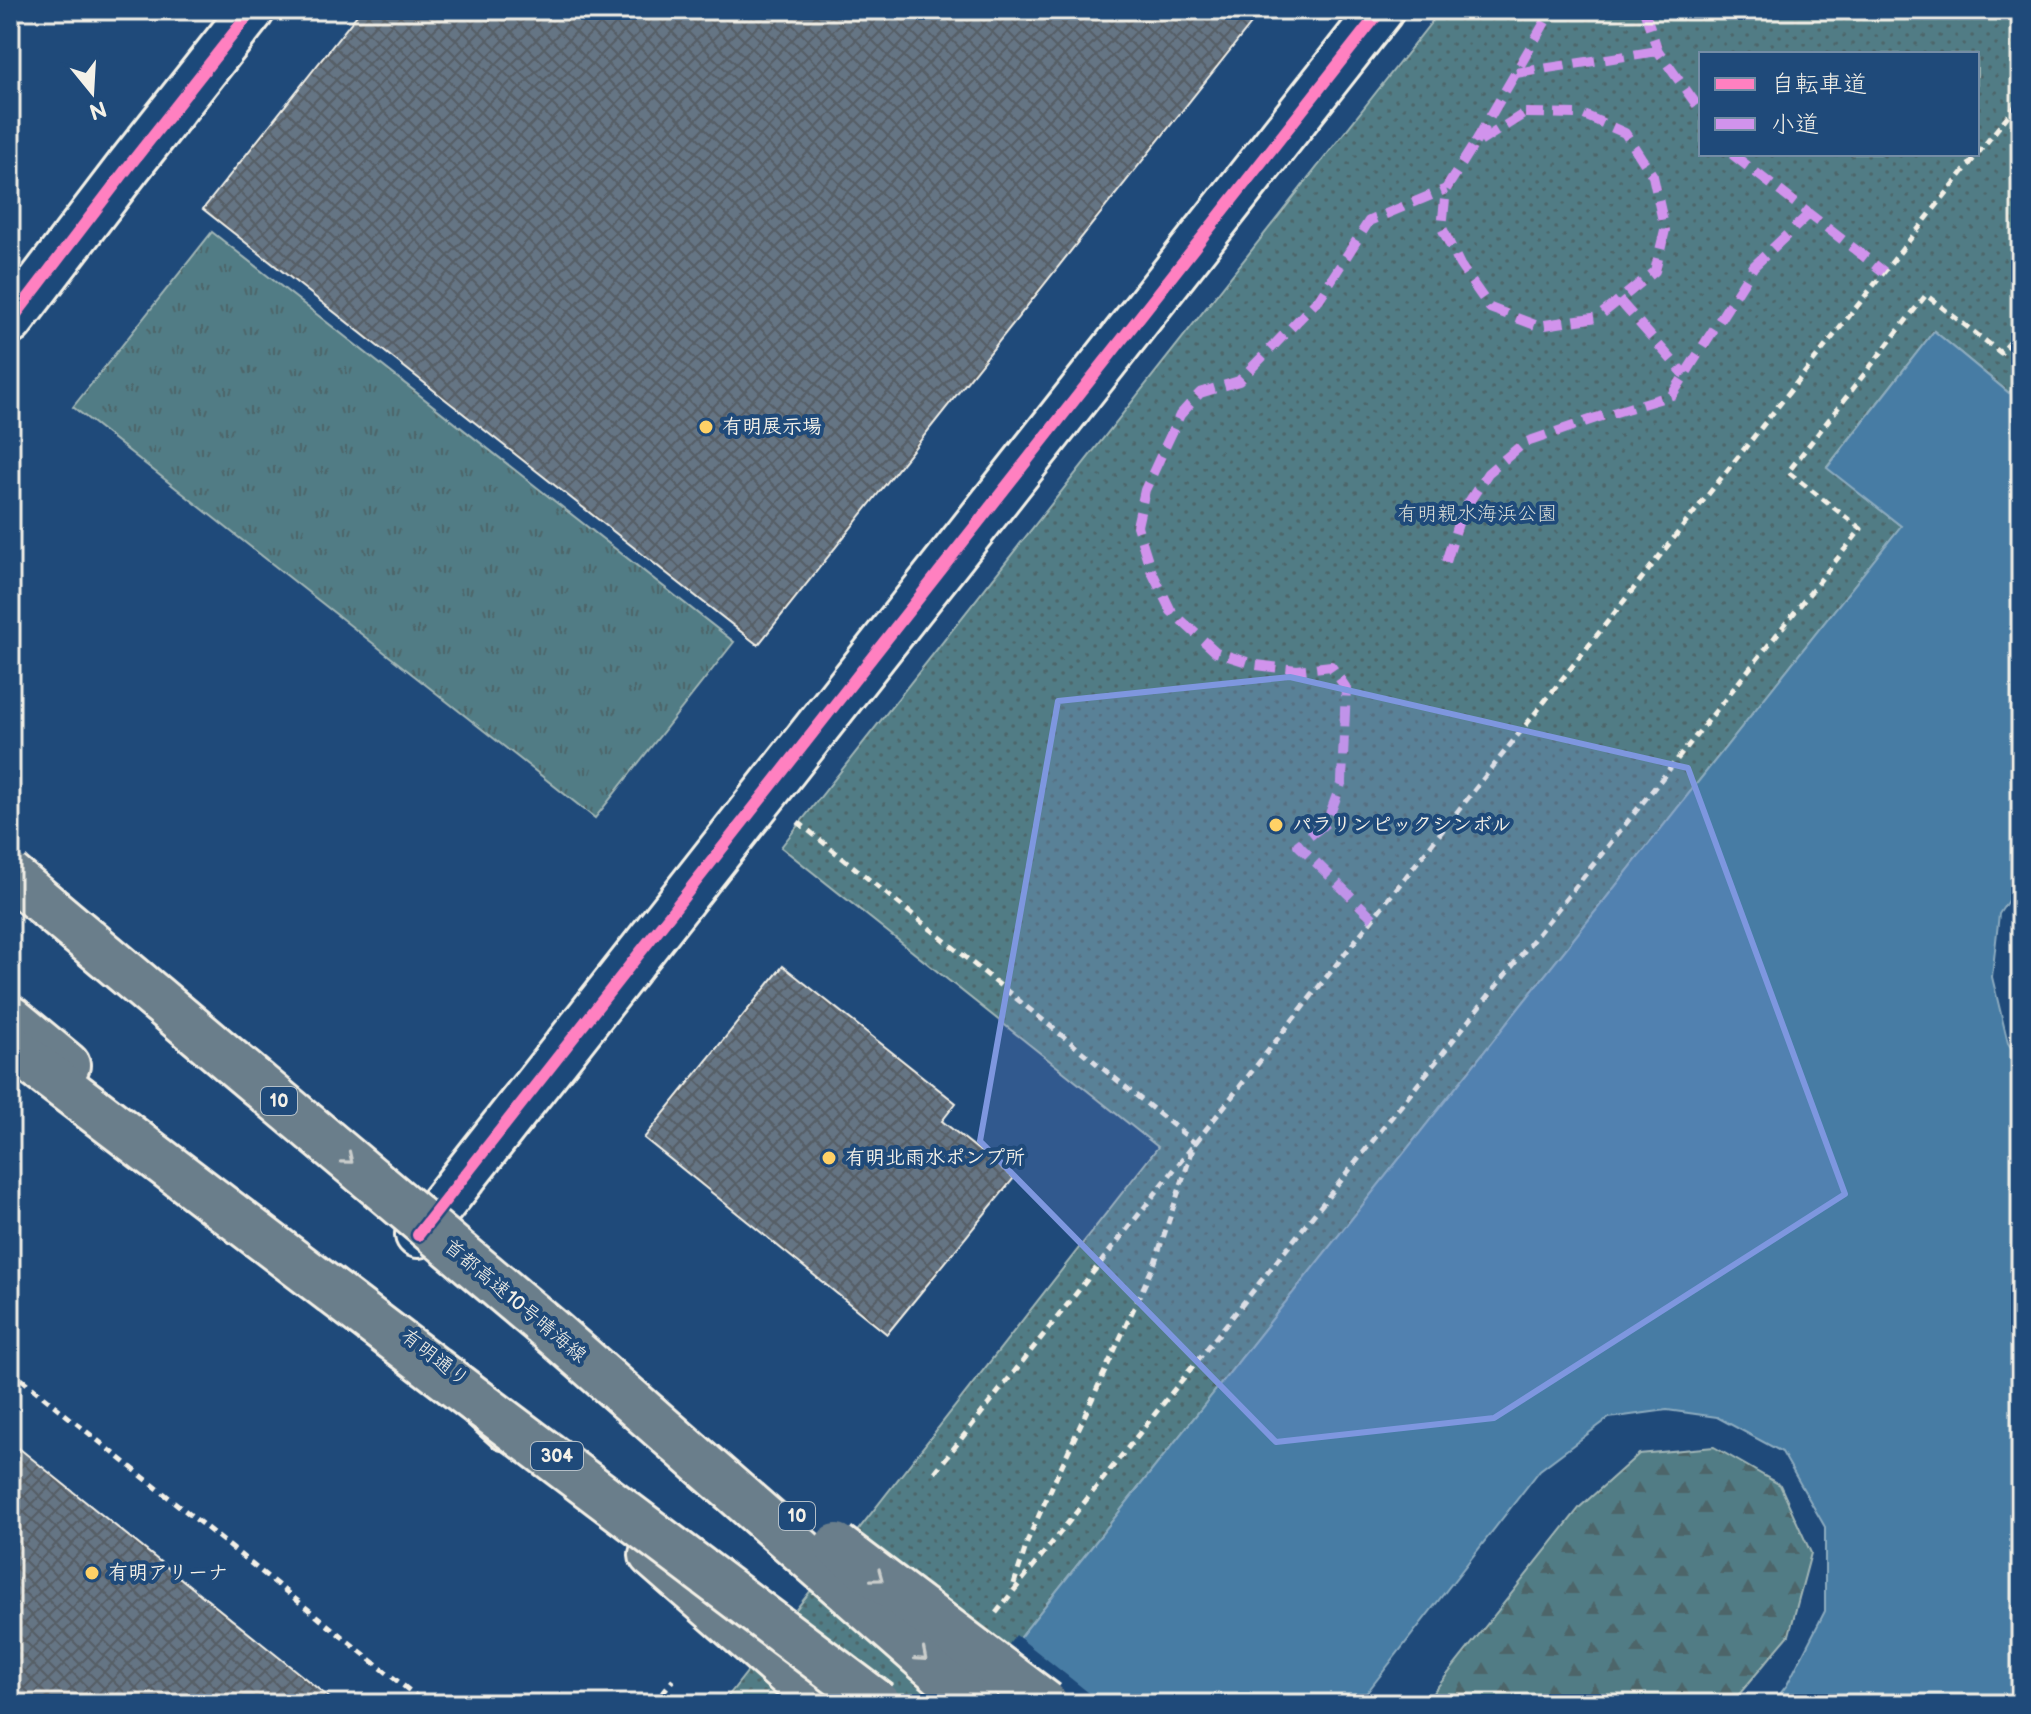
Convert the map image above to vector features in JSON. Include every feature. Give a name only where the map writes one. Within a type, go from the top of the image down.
[{"type":"main road","name":"首都高速10号晴海線","points":[[10,875],[548,1328],[976,1704]]},
{"type":"main road","points":[[10,902],[303,1147]]},
{"type":"main road","name":"有明通り","points":[[10,1018],[252,1217],[485,1396],[855,1704]]},
{"type":"main road","points":[[10,1046],[879,1704]]},
{"type":"main road","name":"10","points":[[548,1328],[1046,1704]]},
{"type":"main road","points":[[479,1403],[822,1704]]},
{"type":"street","points":[[10,322],[252,10]]},
{"type":"street","points":[[418,1235],[1381,10]]},
{"type":"path","points":[[1979,152],[2021,99]]},
{"type":"path","points":[[935,1472],[1976,156]]},
{"type":"path","points":[[991,1619],[1861,529],[1788,472],[1926,295],[2001,353],[2021,329]]},
{"type":"path","points":[[790,815],[1195,1143]]},
{"type":"path","points":[[1011,1595],[1029,1537],[1155,1262],[1195,1143]]},
{"type":"path","points":[[10,1370],[426,1704]]},
{"type":"path","points":[[653,1704],[673,1680]]},
{"type":"path","points":[[691,1704],[696,1698]]},
{"type":"highlighted area","points":[[1290,677],[1688,768],[1845,1194],[1494,1418],[1276,1442],[980,1141],[1058,701]]},
{"type":"green space","name":"有明親水海浜公園","points":[[1441,10],[2021,10],[2021,379],[2009,393],[1934,331],[1827,467],[1901,526],[967,1704],[722,1704],[1158,1147],[781,847]]},
{"type":"green space","points":[[212,232],[734,642],[595,818],[73,407]]},
{"type":"green space","points":[[1714,1447],[1780,1485],[1811,1553],[1789,1635],[1731,1704],[1424,1704],[1580,1507],[1639,1454]]},
{"type":"water","points":[[1934,331],[2009,393],[2021,379],[2021,881],[1999,914],[1992,977],[2008,1043],[2021,1062],[2021,1704],[1772,1704],[1787,1685],[1825,1611],[1825,1527],[1782,1452],[1717,1417],[1667,1410],[1609,1418],[1540,1470],[1358,1704],[967,1704],[1901,526],[1827,468]]},
{"type":"pier","points":[[1016,1635],[1103,1704],[963,1704]]},
{"type":"building","name":"有明展示場","points":[[361,10],[1262,10],[758,645],[203,209]]},
{"type":"building","name":"有明北雨水ポンプ所","points":[[783,966],[956,1103],[942,1121],[1014,1178],[887,1334],[644,1138]]},
{"type":"building","name":"有明アリーナ","points":[[10,1441],[337,1704],[10,1704]]},
{"type":"marked path","points":[[1475,143],[1552,10]]},
{"type":"marked path","points":[[1644,10],[1658,51],[1699,108]]},
{"type":"marked path","points":[[1516,73],[1658,51]]},
{"type":"marked path","points":[[1525,113],[1582,114],[1625,133],[1653,176],[1665,230],[1655,271],[1598,317],[1538,326],[1490,308],[1460,265],[1442,228],[1446,189],[1473,146],[1525,113]]},
{"type":"marked path","points":[[1735,156],[1884,272]]},
{"type":"marked path","points":[[1373,918],[1298,845],[1327,822],[1342,781],[1346,688],[1331,666],[1297,670],[1256,665],[1216,652],[1171,611],[1151,570],[1137,526],[1145,490],[1180,415],[1200,393],[1239,381],[1319,299],[1369,221],[1446,189]]},
{"type":"marked path","points":[[1446,562],[1461,514],[1488,473],[1524,443],[1672,395],[1754,266],[1809,214]]},
{"type":"marked path","points":[[1619,300],[1685,375]]},
{"type":"cycle path","points":[[10,322],[252,10]]},
{"type":"cycle path","points":[[418,1235],[1381,10]]},
{"type":"place","name":"有明展示場","points":[[706,427]]},
{"type":"place","name":"パラリンピックシンボル","points":[[1276,825]]},
{"type":"place","name":"有明北雨水ポンプ所","points":[[829,1158]]},
{"type":"place","name":"有明アリーナ","points":[[92,1573]]}]
